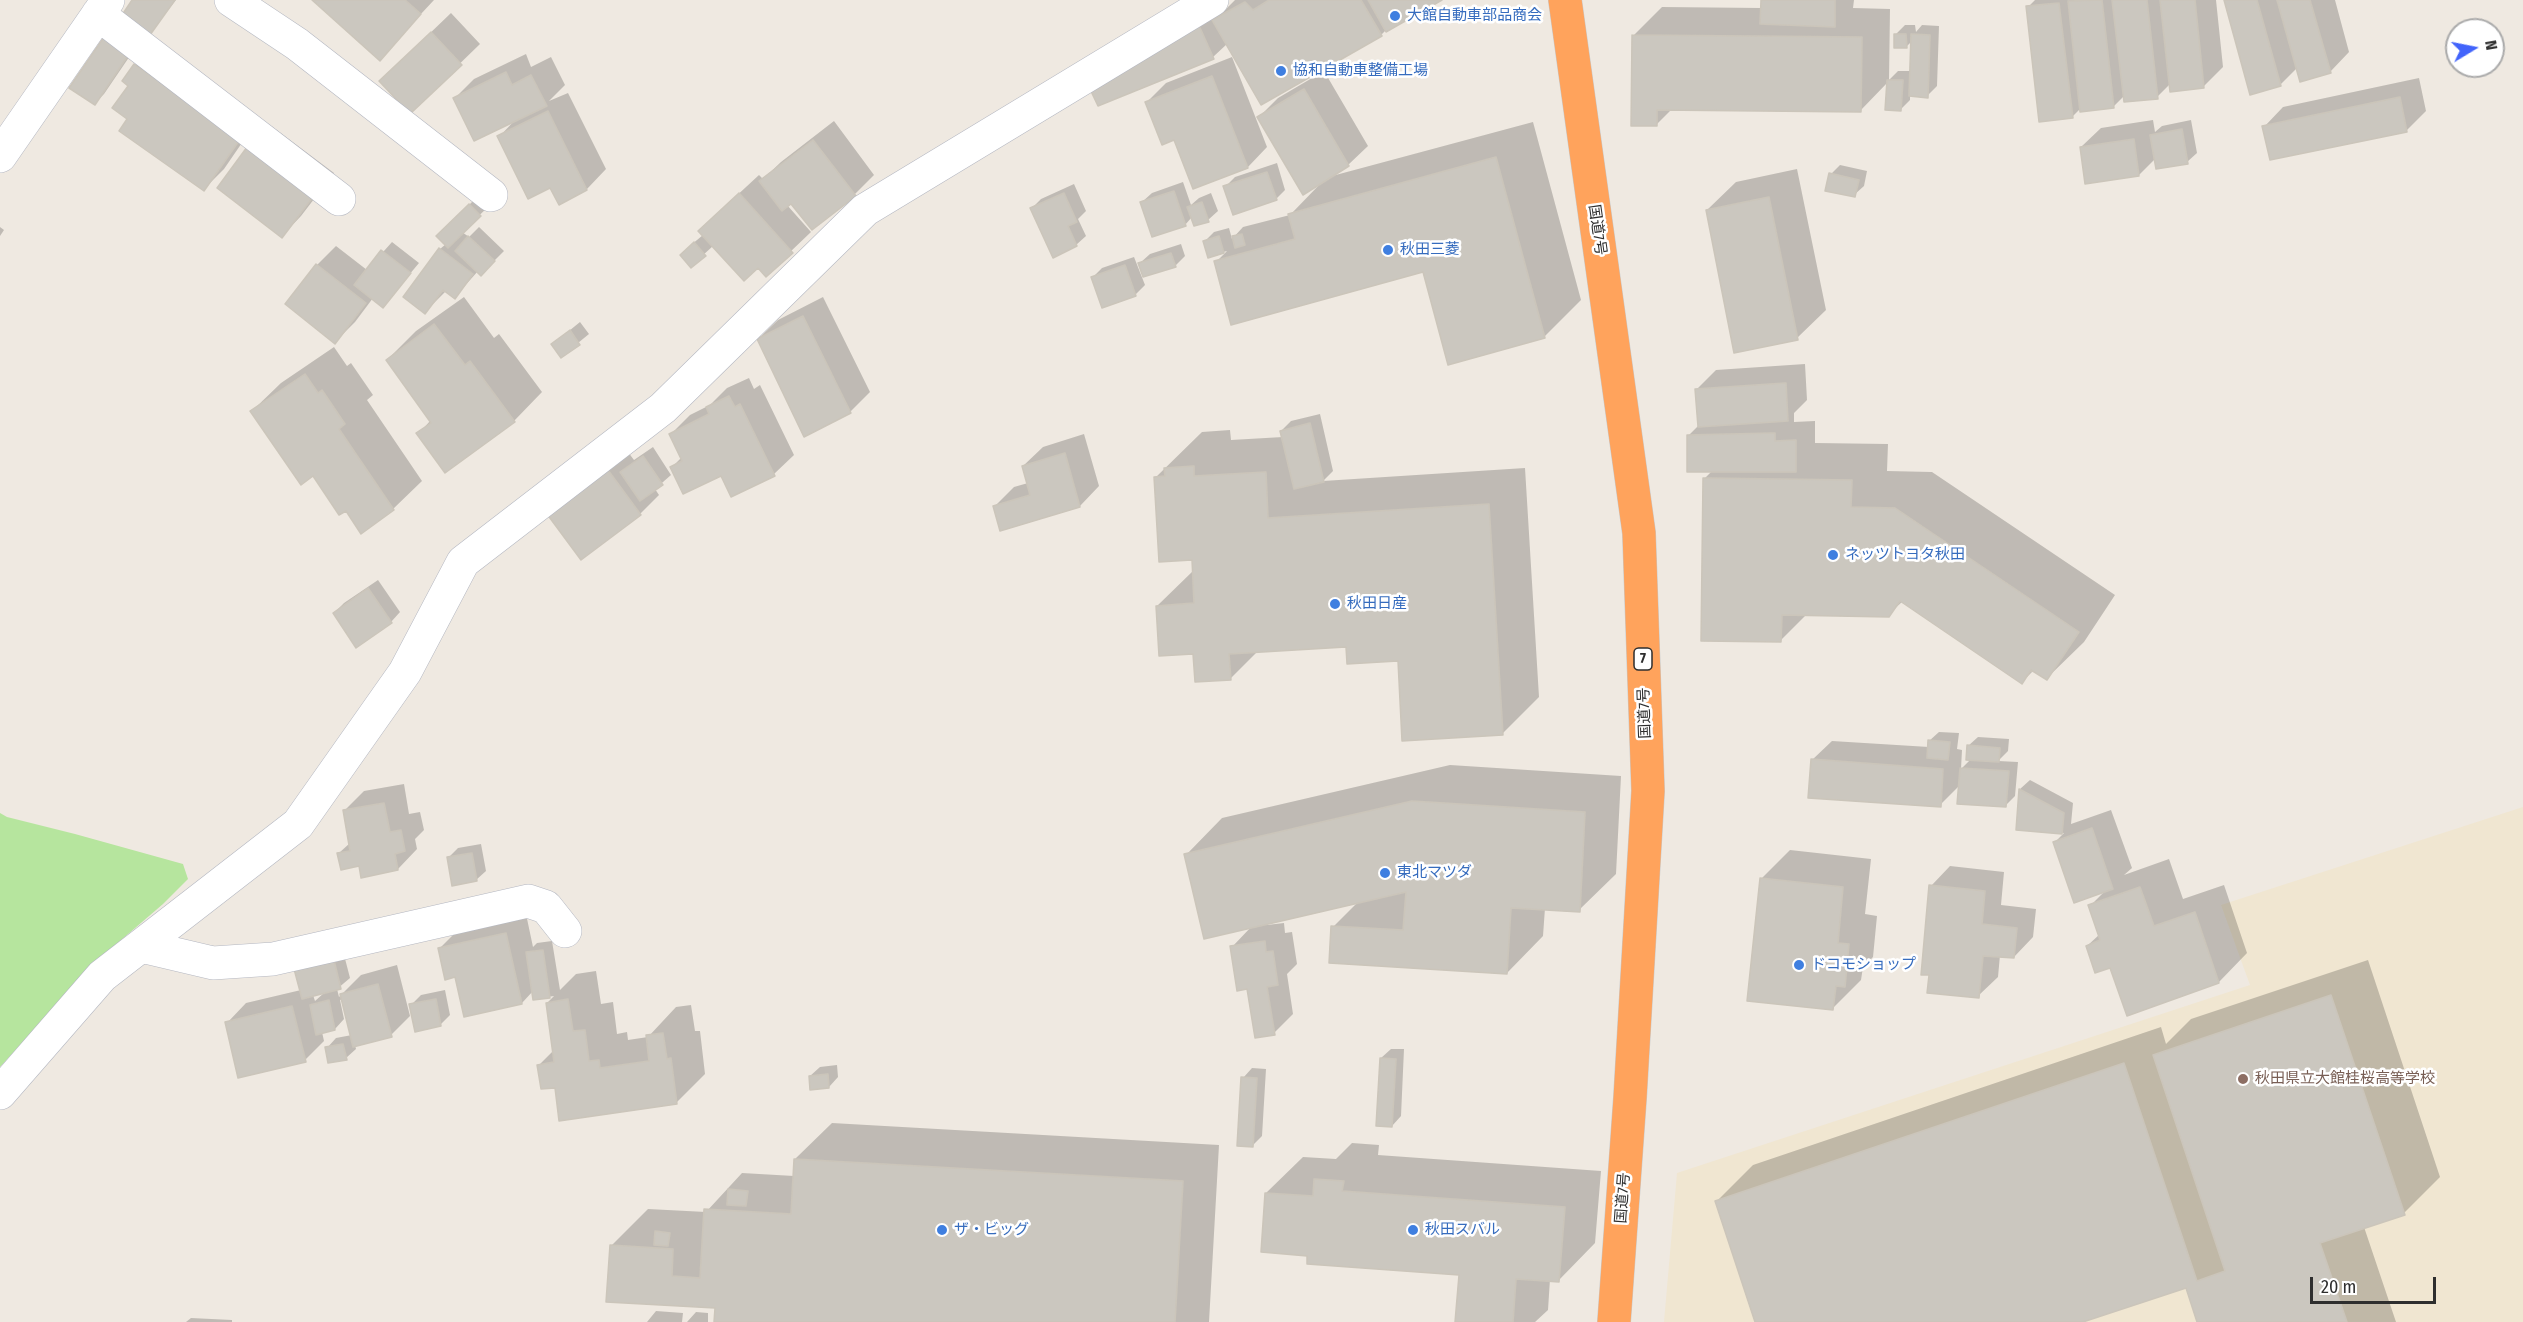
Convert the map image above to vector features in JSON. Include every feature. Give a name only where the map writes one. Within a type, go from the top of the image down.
[{"type":"highway","name":"国道7号","points":[[1565,0],[1640,533],[1648,791],[1614,1322]]},
{"type":"street","points":[[231,0],[297,44],[491,195]]},
{"type":"street","points":[[0,1093],[102,976],[298,824],[405,672],[463,562],[663,408],[866,210],[1212,0]]},
{"type":"street","points":[[0,156],[103,7],[339,199]]},
{"type":"street","points":[[141,946],[213,963],[273,959],[528,901],[546,907],[565,932]]},
{"type":"shaded area","name":"秋田県立大館桂桜高等学校","points":[[2523,807],[2523,1322],[1664,1322],[1677,1173],[2250,985],[2221,905]]},
{"type":"green space","points":[[0,813],[7,817],[183,864],[188,879],[163,904],[99,959],[0,1067]]},
{"type":"building","points":[[132,0],[175,0],[150,35],[122,15]]},
{"type":"building","points":[[312,0],[405,0],[421,14],[380,61]]},
{"type":"building","name":"協和自動車整備工場","points":[[1269,0],[1361,0],[1382,36],[1261,105],[1212,20],[1245,2],[1253,10]]},
{"type":"building","name":"大館自動車部品商会","points":[[1368,0],[1442,0],[1386,32]]},
{"type":"building","points":[[1761,0],[1835,0],[1835,27],[1760,24]]},
{"type":"building","points":[[2102,0],[2114,108],[2080,112],[2068,1]]},
{"type":"building","points":[[2112,0],[2147,0],[2158,99],[2124,102]]},
{"type":"building","points":[[2160,0],[2195,0],[2204,88],[2170,92]]},
{"type":"building","points":[[2224,0],[2257,0],[2281,86],[2250,95]]},
{"type":"building","points":[[2277,0],[2310,0],[2331,73],[2300,82]]},
{"type":"building","points":[[2059,3],[2073,118],[2039,122],[2026,6]]},
{"type":"building","points":[[1197,21],[1214,59],[1098,106],[1089,87]]},
{"type":"building","points":[[431,32],[462,65],[410,114],[379,81]]},
{"type":"building","points":[[1894,34],[1906,34],[1907,48],[1894,48]]},
{"type":"building","points":[[1911,34],[1930,35],[1928,98],[1909,96]]},
{"type":"building","points":[[1632,35],[1862,37],[1861,112],[1657,110],[1657,126],[1631,126]]},
{"type":"building","points":[[104,37],[129,54],[95,105],[69,88]]},
{"type":"building","points":[[134,64],[241,138],[204,191],[119,131],[127,119],[112,108],[128,86],[122,81]]},
{"type":"building","points":[[506,72],[512,85],[531,75],[547,106],[474,141],[453,98]]},
{"type":"building","points":[[1212,76],[1248,168],[1193,189],[1174,140],[1162,145],[1145,102]]},
{"type":"building","points":[[1887,80],[1903,80],[1901,111],[1885,110]]},
{"type":"building","points":[[1304,89],[1349,166],[1303,195],[1257,117]]},
{"type":"building","points":[[2400,97],[2407,132],[2270,160],[2262,126]]},
{"type":"building","points":[[548,111],[587,190],[559,205],[550,188],[528,199],[497,136]]},
{"type":"building","points":[[2182,129],[2188,164],[2156,169],[2150,135]]},
{"type":"building","points":[[2134,139],[2139,176],[2085,184],[2080,147]]},
{"type":"building","points":[[813,140],[856,196],[812,230],[791,204],[782,211],[759,181]]},
{"type":"building","points":[[250,143],[316,193],[282,238],[217,188]]},
{"type":"building","name":"秋田三菱","points":[[1496,157],[1545,338],[1448,365],[1423,272],[1231,325],[1214,261],[1295,239],[1288,214]]},
{"type":"building","points":[[1267,172],[1277,200],[1233,215],[1223,186]]},
{"type":"building","points":[[1829,173],[1859,180],[1855,197],[1825,191]]},
{"type":"building","points":[[1174,191],[1186,226],[1152,237],[1140,202]]},
{"type":"building","points":[[739,193],[793,253],[766,277],[758,268],[744,281],[698,231]]},
{"type":"building","points":[[1064,193],[1077,222],[1068,226],[1077,246],[1053,258],[1030,208]]},
{"type":"building","points":[[1769,197],[1798,340],[1734,353],[1706,210]]},
{"type":"building","points":[[1202,202],[1209,222],[1194,226],[1187,207]]},
{"type":"building","points":[[469,204],[481,216],[448,248],[436,236]]},
{"type":"building","points":[[1242,234],[1245,245],[1235,248],[1232,236]]},
{"type":"building","points":[[468,236],[495,261],[481,276],[455,251]]},
{"type":"building","points":[[1219,236],[1224,253],[1208,258],[1203,241]]},
{"type":"building","points":[[694,242],[706,256],[691,268],[680,255]]},
{"type":"building","points":[[439,248],[473,274],[455,299],[443,290],[425,314],[403,297]]},
{"type":"building","points":[[381,250],[411,273],[383,308],[354,285]]},
{"type":"building","points":[[1171,253],[1176,267],[1143,277],[1138,263]]},
{"type":"building","points":[[316,264],[366,303],[335,344],[285,304]]},
{"type":"building","points":[[1125,265],[1136,296],[1102,308],[1091,277]]},
{"type":"building","points":[[803,316],[851,413],[804,437],[757,339]]},
{"type":"building","points":[[434,324],[465,365],[470,361],[515,422],[445,473],[416,433],[431,423],[386,360]]},
{"type":"building","points":[[570,330],[580,345],[561,358],[551,344]]},
{"type":"building","points":[[305,374],[318,393],[322,390],[345,424],[339,429],[394,510],[361,534],[346,511],[339,515],[313,476],[301,485],[250,411]]},
{"type":"building","points":[[1786,383],[1788,421],[1698,427],[1695,389]]},
{"type":"building","points":[[729,396],[735,407],[740,404],[775,476],[731,497],[721,476],[683,494],[670,467],[682,461],[669,434],[709,414],[706,407]]},
{"type":"building","points":[[1310,423],[1324,482],[1294,489],[1280,431]]},
{"type":"building","points":[[1775,433],[1775,441],[1796,440],[1796,472],[1687,472],[1687,435]]},
{"type":"building","points":[[1065,453],[1080,507],[1000,531],[993,506],[1030,495],[1022,466]]},
{"type":"building","points":[[643,456],[663,485],[640,501],[620,472]]},
{"type":"building","points":[[605,466],[641,515],[581,560],[544,510]]},
{"type":"building","name":"秋田日産","points":[[1194,466],[1194,476],[1266,472],[1268,518],[1489,504],[1503,735],[1402,741],[1398,661],[1347,664],[1346,647],[1229,654],[1231,680],[1195,682],[1193,654],[1159,656],[1156,606],[1194,603],[1192,560],[1159,562],[1154,477],[1165,476],[1164,468]]},
{"type":"building","name":"ネッツトヨタ秋田","points":[[1703,478],[1852,480],[1851,507],[1895,508],[2079,632],[2047,680],[2031,670],[2022,684],[1900,601],[1889,617],[1782,615],[1781,642],[1701,641]]},
{"type":"building","points":[[368,588],[392,623],[356,648],[333,613]]},
{"type":"building","points":[[1928,740],[1950,742],[1948,760],[1927,758]]},
{"type":"building","points":[[1967,745],[2000,748],[1999,762],[1966,760]]},
{"type":"building","points":[[1811,759],[1943,769],[1941,807],[1808,798]]},
{"type":"building","points":[[1960,768],[2009,771],[2006,807],[1957,804]]},
{"type":"building","points":[[2019,789],[2064,813],[2062,834],[2016,830]]},
{"type":"building","name":"東北マツダ","points":[[1412,801],[1585,812],[1580,912],[1511,908],[1507,974],[1329,963],[1331,926],[1403,930],[1406,892],[1204,939],[1184,854]]},
{"type":"building","points":[[384,803],[390,832],[401,830],[405,851],[395,854],[398,870],[361,878],[359,866],[341,870],[337,853],[350,851],[343,810]]},
{"type":"building","points":[[2092,828],[2113,889],[2074,903],[2053,842]]},
{"type":"building","points":[[472,853],[477,881],[452,886],[447,857]]},
{"type":"building","name":"ドコモショップ","points":[[1760,878],[1843,887],[1838,943],[1849,944],[1845,987],[1836,986],[1833,1010],[1747,1001]]},
{"type":"building","points":[[1929,885],[1985,891],[1982,924],[2017,928],[2014,958],[1983,956],[1979,998],[1927,993],[1929,975],[1921,975]]},
{"type":"building","points":[[2140,887],[2154,926],[2195,912],[2219,983],[2127,1016],[2110,968],[2095,973],[2086,946],[2100,940],[2088,905]]},
{"type":"building","points":[[506,933],[522,1004],[464,1017],[455,977],[445,980],[438,948]]},
{"type":"building","points":[[1265,941],[1266,952],[1273,951],[1278,985],[1267,987],[1275,1035],[1255,1038],[1247,989],[1237,991],[1230,946]]},
{"type":"building","points":[[543,950],[550,998],[533,1000],[526,952]]},
{"type":"building","points":[[333,956],[341,989],[302,999],[293,965]]},
{"type":"building","points":[[378,984],[392,1037],[353,1047],[340,994]]},
{"type":"building","points":[[2331,995],[2405,1215],[2320,1243],[2347,1322],[2197,1322],[2186,1288],[2083,1322],[1755,1322],[1715,1201],[2124,1063],[2197,1281],[2225,1271],[2153,1055]]},
{"type":"building","points":[[436,999],[441,1026],[415,1032],[409,1004]]},
{"type":"building","points":[[568,999],[573,1031],[585,1030],[589,1061],[599,1060],[600,1068],[649,1061],[646,1035],[663,1033],[667,1059],[671,1058],[677,1104],[559,1121],[555,1088],[541,1089],[537,1065],[554,1062],[546,1003]]},
{"type":"building","points":[[329,1000],[335,1030],[316,1035],[310,1005]]},
{"type":"building","points":[[292,1006],[306,1062],[238,1078],[225,1022]]},
{"type":"building","points":[[343,1044],[347,1060],[328,1063],[325,1047]]},
{"type":"building","points":[[1380,1058],[1396,1059],[1392,1127],[1376,1126]]},
{"type":"building","points":[[828,1074],[829,1088],[810,1090],[809,1076]]},
{"type":"building","points":[[1241,1077],[1257,1078],[1253,1147],[1237,1146]]},
{"type":"building","name":"ザ・ビッグ","points":[[794,1159],[1183,1181],[1175,1322],[714,1322],[715,1308],[606,1302],[610,1245],[673,1249],[672,1276],[700,1278],[704,1209],[791,1214]]},
{"type":"building","name":"秋田スバル","points":[[1314,1179],[1344,1181],[1342,1191],[1565,1207],[1559,1282],[1516,1279],[1513,1322],[1455,1322],[1459,1275],[1307,1264],[1307,1256],[1261,1252],[1265,1193],[1313,1196]]},
{"type":"building","points":[[728,1189],[748,1191],[746,1206],[727,1205]]},
{"type":"building","points":[[655,1231],[670,1233],[668,1246],[654,1245]]},
{"type":"place","name":"大館自動車部品商会","points":[[1395,16]]},
{"type":"place","name":"協和自動車整備工場","points":[[1281,71]]},
{"type":"place","name":"秋田三菱","points":[[1388,250]]},
{"type":"place","name":"ネッツトヨタ秋田","points":[[1833,555]]},
{"type":"place","name":"秋田日産","points":[[1335,604]]},
{"type":"place","name":"東北マツダ","points":[[1385,873]]},
{"type":"place","name":"ドコモショップ","points":[[1799,965]]},
{"type":"place","name":"秋田県立大館桂桜高等学校","points":[[2243,1079]]},
{"type":"place","name":"ザ・ビッグ","points":[[942,1230]]},
{"type":"place","name":"秋田スバル","points":[[1413,1230]]}]
